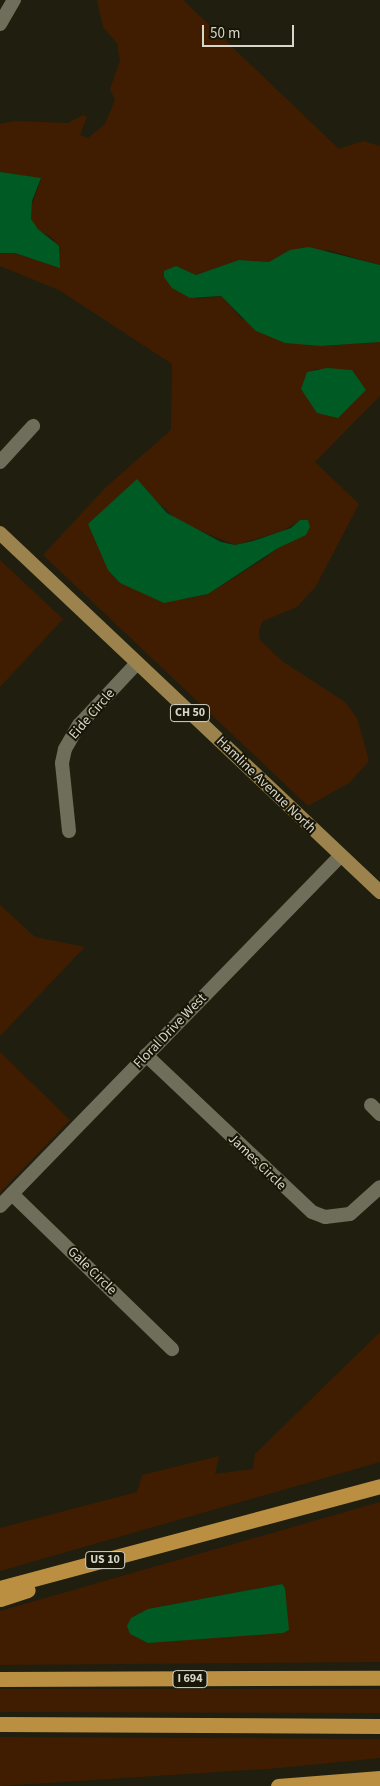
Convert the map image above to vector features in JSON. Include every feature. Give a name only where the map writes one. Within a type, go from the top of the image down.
[{"type":"highway","name":"US 10","points":[[0,1588],[380,1486]]},
{"type":"highway","points":[[0,1600],[210,1531]]},
{"type":"highway","name":"I 694","points":[[0,1679],[380,1678]]},
{"type":"highway","points":[[0,1724],[380,1726]]},
{"type":"highway","points":[[278,1786],[377,1778]]},
{"type":"main road","name":"Hamline Avenue North","points":[[0,533],[380,892]]},
{"type":"street","points":[[0,24],[14,0]]},
{"type":"street","points":[[0,462],[33,426]]},
{"type":"street","name":"Eide Circle","points":[[69,831],[62,763],[64,749],[78,726],[137,663]]},
{"type":"street","name":"Floral Drive West","points":[[0,1206],[340,856]]},
{"type":"street","name":"James Circle","points":[[146,1056],[312,1212],[325,1217],[350,1214],[380,1187]]},
{"type":"street","name":"Gale Circle","points":[[12,1194],[172,1349]]},
{"type":"shaded area","points":[[97,0],[183,0],[339,149],[363,141],[380,146],[380,265],[328,250],[280,256],[269,262],[239,260],[196,275],[181,268],[197,299],[221,296],[242,319],[321,346],[380,342],[380,396],[315,462],[359,504],[316,586],[297,607],[263,621],[259,630],[260,640],[282,661],[345,702],[357,718],[369,761],[349,783],[308,806],[43,555],[106,487],[171,430],[172,364],[59,290],[0,266],[0,253],[15,253],[30,258],[55,240],[38,229],[31,219],[30,210],[41,179],[0,172],[0,124],[15,121],[68,123],[83,115],[87,117],[80,135],[88,138],[105,124],[115,100],[110,89],[120,61],[117,43],[103,27]],"holes":[[[317,369],[352,370],[365,390],[349,407],[307,372]],[[143,488],[179,522],[235,545],[283,531],[300,520],[278,548],[261,561],[208,594],[186,599],[120,583],[104,558],[88,524]]]},
{"type":"shaded area","points":[[0,172],[41,178],[32,201],[31,219],[38,229],[59,246],[60,268],[15,253],[0,253]]},
{"type":"shaded area","points":[[309,247],[380,265],[380,342],[321,346],[285,343],[256,331],[221,296],[190,298],[172,288],[164,277],[164,271],[176,266],[196,275],[239,260],[269,262],[290,250]]},
{"type":"shaded area","points":[[327,368],[352,370],[366,390],[338,418],[317,413],[301,389],[307,372]]},
{"type":"shaded area","points":[[137,479],[167,513],[221,542],[235,545],[253,541],[291,528],[300,520],[308,520],[310,527],[306,535],[278,548],[208,594],[164,603],[120,583],[108,570],[88,524]]},
{"type":"shaded area","points":[[0,560],[63,619],[0,687]]},
{"type":"shaded area","points":[[0,905],[35,937],[85,947],[0,1036]]},
{"type":"shaded area","points":[[0,1052],[70,1120],[0,1193]]},
{"type":"shaded area","points":[[380,1332],[380,1462],[0,1571],[0,1528],[137,1492],[142,1475],[219,1456],[215,1474],[253,1469],[255,1454]]},
{"type":"shaded area","points":[[380,1502],[380,1662],[0,1665],[0,1611]],"holes":[[[281,1584],[285,1588],[148,1609]]]},
{"type":"shaded area","points":[[282,1584],[285,1588],[289,1630],[283,1633],[148,1643],[130,1634],[127,1626],[131,1618],[148,1609]]},
{"type":"shaded area","points":[[0,1689],[380,1689],[380,1713],[0,1712]]},
{"type":"shaded area","points":[[0,1737],[380,1739],[380,1758],[280,1768],[0,1786]]}]
